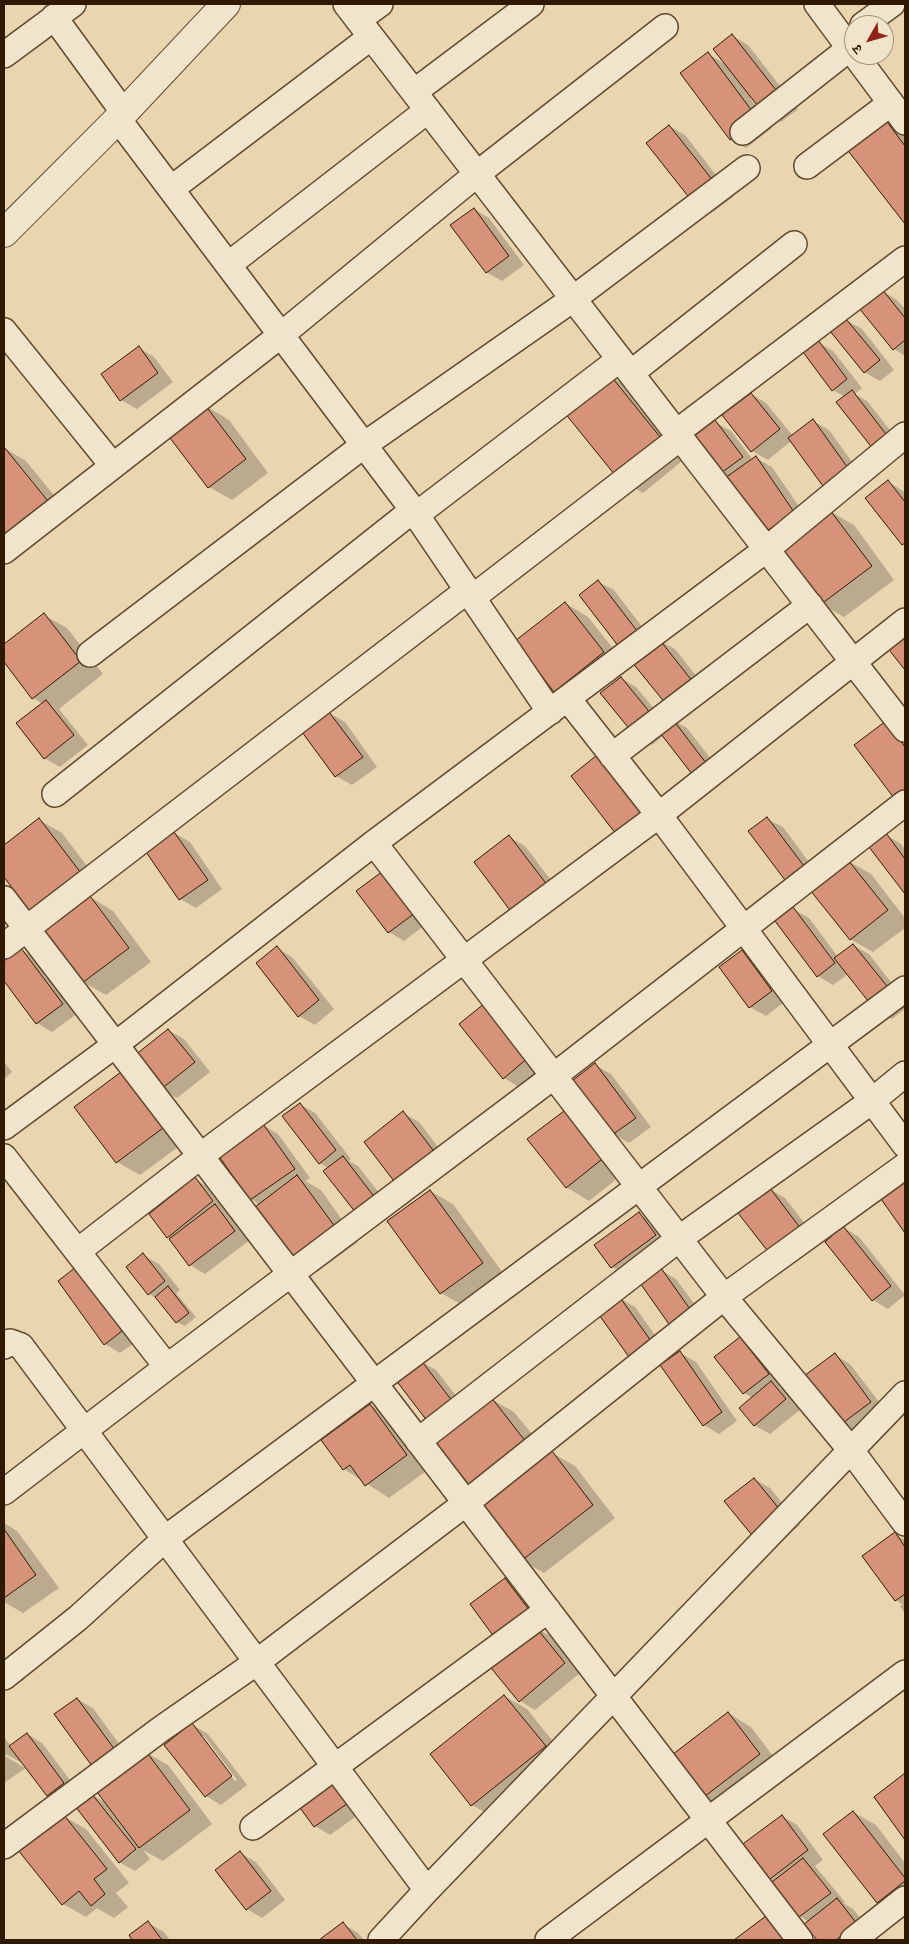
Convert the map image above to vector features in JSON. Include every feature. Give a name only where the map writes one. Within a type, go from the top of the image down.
[{"type":"street","points":[[4,233],[121,116],[226,4]]},
{"type":"street","points":[[171,188],[359,20],[380,4]]},
{"type":"street","points":[[228,264],[421,101],[531,4]]},
{"type":"street","points":[[816,4],[844,37]]},
{"type":"street","points":[[877,15],[892,4]]},
{"type":"street","points":[[4,55],[64,11],[121,116],[171,188],[415,512],[470,594],[559,705],[612,756],[659,815],[905,1145]]},
{"type":"street","points":[[359,20],[905,729]]},
{"type":"street","points":[[4,551],[281,335],[477,174],[665,27]]},
{"type":"street","points":[[743,132],[844,51]]},
{"type":"street","points":[[808,166],[899,110],[866,65]]},
{"type":"street","points":[[90,654],[364,445],[573,299],[746,168]]},
{"type":"street","points":[[55,794],[415,512],[625,366],[794,244]]},
{"type":"street","points":[[4,946],[470,594],[905,259]]},
{"type":"street","points":[[4,331],[113,466]]},
{"type":"street","points":[[4,1127],[115,1045],[374,843],[766,550],[905,435]]},
{"type":"street","points":[[612,756],[810,605]]},
{"type":"street","points":[[78,1251],[200,1157],[659,815],[905,621]]},
{"type":"street","points":[[4,1492],[554,1076],[905,803]]},
{"type":"street","points":[[374,843],[463,961],[640,1186],[724,1298],[850,1449],[905,1523]]},
{"type":"street","points":[[4,899],[800,1940]]},
{"type":"street","points":[[4,1676],[78,1618],[166,1538],[905,990]]},
{"type":"street","points":[[418,1441],[680,1238],[872,1101],[905,1074]]},
{"type":"street","points":[[4,1157],[167,1367]]},
{"type":"street","points":[[4,1845],[161,1729],[257,1662],[466,1503],[724,1298],[905,1166]]},
{"type":"street","points":[[4,1346],[10,1342],[21,1346],[427,1890]]},
{"type":"street","points":[[381,1940],[850,1449],[905,1394]]},
{"type":"street","points":[[253,1827],[548,1610]]},
{"type":"street","points":[[548,1940],[905,1673]]},
{"type":"street","points":[[853,1940],[905,1899]]},
{"type":"building","points":[[732,34],[783,99],[764,114],[713,49]]},
{"type":"building","points":[[708,52],[758,119],[730,140],[680,73]]},
{"type":"building","points":[[885,119],[905,146],[905,224],[846,148]]},
{"type":"building","points":[[669,125],[718,187],[695,205],[646,143]]},
{"type":"building","points":[[474,208],[509,256],[486,273],[450,225]]},
{"type":"building","points":[[882,289],[905,318],[905,340],[893,350],[859,308]]},
{"type":"building","points":[[846,319],[880,360],[864,373],[830,331]]},
{"type":"building","points":[[818,340],[847,379],[832,391],[803,352]]},
{"type":"building","points":[[139,346],[158,373],[120,401],[101,374]]},
{"type":"building","points":[[610,375],[665,443],[619,480],[564,412]]},
{"type":"building","points":[[852,390],[892,442],[877,454],[836,402]]},
{"type":"building","points":[[751,393],[780,429],[751,452],[722,415]]},
{"type":"building","points":[[205,405],[246,459],[208,488],[167,434]]},
{"type":"building","points":[[813,419],[853,475],[828,493],[788,438]]},
{"type":"building","points":[[715,420],[743,457],[721,473],[693,437]]},
{"type":"building","points":[[4,447],[48,501],[5,537],[4,535]]},
{"type":"building","points":[[756,456],[794,512],[764,533],[725,478]]},
{"type":"building","points":[[888,480],[905,502],[905,543],[902,545],[865,498]]},
{"type":"building","points":[[830,510],[872,566],[820,605],[778,549]]},
{"type":"building","points":[[598,580],[638,632],[619,647],[579,595]]},
{"type":"building","points":[[565,602],[604,652],[554,692],[515,641]]},
{"type":"building","points":[[44,613],[81,661],[32,699],[4,662],[4,644]]},
{"type":"building","points":[[905,630],[905,670],[886,646]]},
{"type":"building","points":[[659,639],[697,687],[670,709],[631,661]]},
{"type":"building","points":[[621,677],[656,720],[636,737],[600,693]]},
{"type":"building","points":[[46,700],[74,735],[44,759],[16,723]]},
{"type":"building","points":[[329,712],[363,757],[335,777],[302,732]]},
{"type":"building","points":[[671,717],[706,763],[692,774],[657,729]]},
{"type":"building","points":[[886,721],[905,747],[905,790],[894,798],[854,745]]},
{"type":"building","points":[[597,755],[642,813],[616,834],[571,776]]},
{"type":"building","points":[[767,817],[807,870],[788,884],[748,831]]},
{"type":"building","points":[[39,818],[81,873],[30,912],[4,877],[4,845]]},
{"type":"building","points":[[174,832],[208,880],[179,900],[146,852]]},
{"type":"building","points":[[886,833],[905,859],[905,894],[869,847]]},
{"type":"building","points":[[509,835],[548,886],[512,913],[474,862]]},
{"type":"building","points":[[848,860],[888,910],[850,940],[810,890]]},
{"type":"building","points":[[383,871],[415,913],[388,933],[356,891]]},
{"type":"building","points":[[90,896],[129,948],[82,983],[43,930]]},
{"type":"building","points":[[793,907],[835,963],[817,977],[775,921]]},
{"type":"building","points":[[853,944],[895,996],[876,1011],[834,958]]},
{"type":"building","points":[[277,946],[319,1000],[298,1017],[256,963]]},
{"type":"building","points":[[21,948],[63,1004],[36,1024],[4,981],[4,961]]},
{"type":"building","points":[[742,950],[772,991],[749,1008],[719,967]]},
{"type":"building","points":[[485,1003],[529,1057],[503,1079],[459,1024]]},
{"type":"building","points":[[168,1029],[195,1062],[160,1090],[134,1056]]},
{"type":"building","points":[[595,1063],[636,1118],[612,1135],[572,1081]]},
{"type":"building","points":[[121,1072],[163,1128],[116,1163],[74,1107]]},
{"type":"building","points":[[300,1103],[336,1150],[319,1164],[282,1116]]},
{"type":"building","points":[[568,1108],[606,1156],[566,1188],[527,1139]]},
{"type":"building","points":[[403,1111],[436,1154],[397,1185],[364,1142]]},
{"type":"building","points":[[263,1124],[295,1169],[250,1200],[218,1155]]},
{"type":"building","points":[[343,1156],[379,1203],[360,1218],[323,1171]]},
{"type":"building","points":[[297,1175],[336,1228],[293,1259],[255,1207]]},
{"type":"building","points":[[195,1177],[213,1201],[167,1238],[149,1214]]},
{"type":"building","points":[[905,1181],[905,1233],[881,1199]]},
{"type":"building","points":[[770,1188],[801,1229],[770,1254],[738,1213]]},
{"type":"building","points":[[430,1190],[483,1263],[440,1294],[387,1221]]},
{"type":"building","points":[[215,1204],[235,1231],[189,1266],[169,1239]]},
{"type":"building","points":[[639,1212],[656,1235],[611,1268],[594,1245]]},
{"type":"building","points":[[843,1226],[891,1286],[872,1301],[825,1242]]},
{"type":"building","points":[[143,1253],[165,1281],[148,1295],[126,1267]]},
{"type":"building","points":[[76,1267],[122,1331],[104,1345],[58,1281]]},
{"type":"building","points":[[661,1268],[692,1312],[671,1327],[640,1283]]},
{"type":"building","points":[[168,1286],[189,1313],[176,1323],[155,1297]]},
{"type":"building","points":[[619,1296],[656,1348],[634,1364],[597,1312]]},
{"type":"building","points":[[740,1337],[769,1374],[743,1394],[714,1357]]},
{"type":"building","points":[[680,1351],[722,1412],[703,1426],[660,1365]]},
{"type":"building","points":[[835,1353],[871,1402],[840,1425],[804,1376]]},
{"type":"building","points":[[420,1359],[456,1406],[431,1426],[395,1379]]},
{"type":"building","points":[[771,1381],[786,1399],[754,1426],[739,1408]]},
{"type":"building","points":[[491,1397],[526,1442],[471,1487],[435,1443]]},
{"type":"building","points":[[370,1404],[407,1455],[365,1486],[350,1465],[343,1470],[321,1440]]},
{"type":"building","points":[[552,1451],[593,1505],[521,1561],[479,1508]]},
{"type":"building","points":[[754,1478],[785,1516],[756,1540],[724,1501]]},
{"type":"building","points":[[4,1529],[36,1575],[4,1598]]},
{"type":"building","points":[[895,1532],[905,1547],[905,1594],[895,1601],[862,1556]]},
{"type":"building","points":[[505,1578],[533,1615],[497,1641],[470,1604]]},
{"type":"building","points":[[534,1625],[565,1663],[519,1702],[487,1663]]},
{"type":"building","points":[[504,1695],[546,1746],[471,1806],[430,1754]]},
{"type":"building","points":[[77,1698],[115,1750],[92,1766],[54,1714]]},
{"type":"building","points":[[728,1712],[760,1754],[700,1800],[668,1758]]},
{"type":"building","points":[[192,1723],[232,1776],[205,1797],[164,1745]]},
{"type":"building","points":[[27,1733],[64,1783],[47,1796],[9,1746]]},
{"type":"building","points":[[145,1750],[190,1810],[139,1848],[94,1788]]},
{"type":"building","points":[[905,1773],[905,1840],[874,1797]]},
{"type":"building","points":[[331,1774],[351,1801],[314,1827],[295,1801]]},
{"type":"building","points":[[91,1793],[136,1849],[119,1863],[75,1806]]},
{"type":"building","points":[[853,1811],[905,1878],[905,1881],[877,1903],[823,1834]]},
{"type":"building","points":[[63,1814],[107,1869],[94,1879],[105,1894],[91,1906],[79,1891],[62,1905],[18,1850]]},
{"type":"building","points":[[782,1815],[808,1850],[766,1882],[740,1846]]},
{"type":"building","points":[[240,1851],[271,1891],[246,1910],[215,1870]]},
{"type":"building","points":[[803,1858],[831,1893],[799,1917],[772,1882]]},
{"type":"building","points":[[837,1898],[857,1924],[836,1940],[817,1940],[804,1924]]},
{"type":"building","points":[[766,1916],[784,1940],[734,1940]]},
{"type":"building","points":[[148,1921],[162,1940],[132,1940],[129,1935]]},
{"type":"building","points":[[343,1922],[357,1940],[319,1940]]}]
